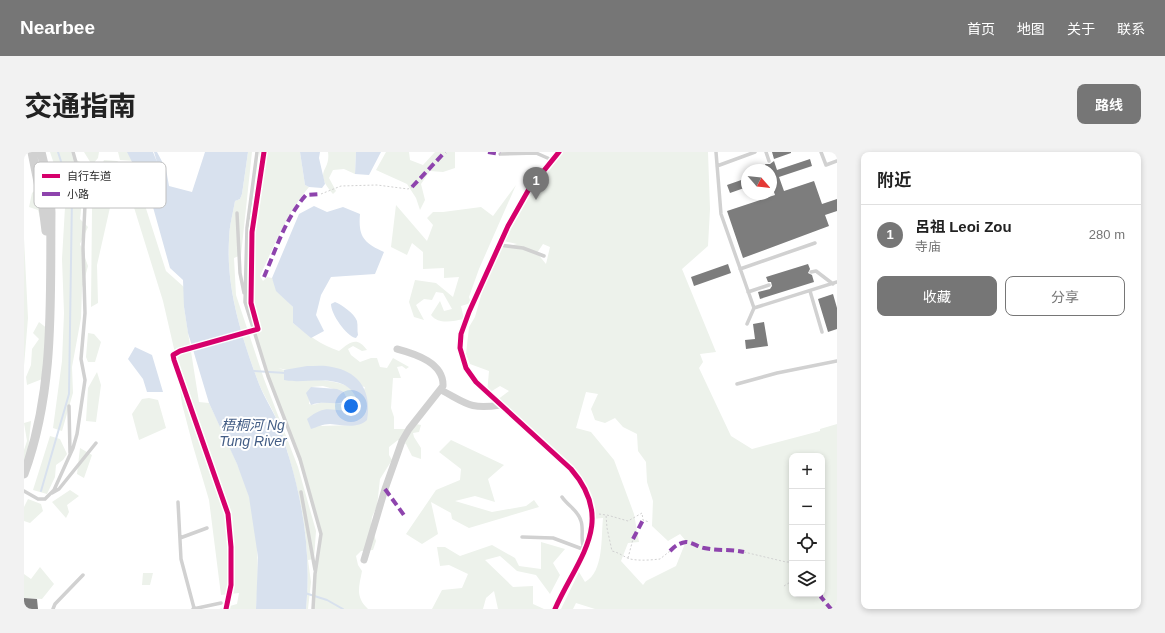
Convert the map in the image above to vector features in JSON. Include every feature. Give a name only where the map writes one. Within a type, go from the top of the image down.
[{"type":"street","points":[[32,152],[34,162]]},
{"type":"street","points":[[41,152],[43,162]]},
{"type":"street","points":[[554,609],[585,550],[592,529],[592,514],[586,492],[575,474],[470,376],[462,360],[460,348],[461,334],[469,312],[499,244],[522,199],[559,152]]},
{"type":"street","points":[[43,208],[51,266]]},
{"type":"street","points":[[24,474],[30,457],[44,394],[48,360],[51,266],[50,208]]},
{"type":"street","points":[[364,560],[385,489],[402,441],[409,429],[443,386],[443,378],[441,374],[417,354],[397,349]]},
{"type":"street","points":[[441,390],[475,407],[482,408],[500,405]]},
{"type":"lane","points":[[73,152],[76,162]]},
{"type":"lane","points":[[245,300],[247,228],[257,152]]},
{"type":"lane","points":[[716,152],[721,214],[754,308],[747,324]]},
{"type":"lane","points":[[717,166],[755,152]]},
{"type":"lane","points":[[766,152],[769,161]]},
{"type":"lane","points":[[821,152],[826,165],[837,161]]},
{"type":"lane","points":[[500,154],[536,154],[552,160]]},
{"type":"lane","points":[[51,493],[70,455],[77,434],[85,380],[81,359],[85,313],[82,247],[84,208]]},
{"type":"lane","points":[[237,213],[240,273],[245,300],[268,376],[300,459],[321,534],[315,574],[313,609]]},
{"type":"lane","points":[[740,269],[815,243]]},
{"type":"lane","points":[[499,244],[523,248],[544,256]]},
{"type":"lane","points":[[810,272],[816,271],[832,284]]},
{"type":"lane","points":[[754,308],[837,282]]},
{"type":"lane","points":[[748,292],[768,285]]},
{"type":"lane","points":[[810,291],[822,332]]},
{"type":"lane","points":[[737,384],[777,373],[837,361]]},
{"type":"lane","points":[[69,406],[70,455]]},
{"type":"lane","points":[[24,491],[41,500],[59,489],[96,443]]},
{"type":"lane","points":[[301,492],[315,574]]},
{"type":"lane","points":[[562,497],[579,515],[582,523],[582,545],[585,550]]},
{"type":"lane","points":[[178,502],[181,559],[193,609],[221,603]]},
{"type":"lane","points":[[180,538],[207,528]]},
{"type":"lane","points":[[522,537],[553,538],[585,550]]},
{"type":"lane","points":[[53,609],[55,604],[83,575]]},
{"type":"path","points":[[321,194],[341,186],[378,185],[408,189],[412,187]]},
{"type":"path","points":[[592,514],[606,515],[628,521],[642,513],[643,520],[649,522]]},
{"type":"path","points":[[606,515],[612,551],[622,553],[628,558],[644,560],[660,559],[670,551]]},
{"type":"path","points":[[628,558],[633,539]]},
{"type":"path","points":[[744,552],[789,562]]},
{"type":"path","points":[[784,586],[789,583]]},
{"type":"shaded area","points":[[50,152],[71,152],[73,158],[80,162],[53,162]]},
{"type":"shaded area","points":[[84,152],[99,152],[98,158],[95,162],[90,162]]},
{"type":"shaded area","points":[[118,152],[130,152],[134,161],[120,160]]},
{"type":"shaded area","points":[[248,152],[252,152],[241,255],[234,258],[236,295],[264,379],[298,467],[316,531],[314,559],[308,560],[311,582],[308,609],[306,609],[306,538],[303,516],[293,471],[279,425],[259,384],[241,331],[236,313],[230,276],[230,230],[235,201],[240,199],[242,194]]},
{"type":"shaded area","points":[[259,152],[300,152],[305,185],[309,187],[294,208],[260,276],[263,281],[267,277],[272,278],[277,290],[293,307],[293,323],[309,336],[332,349],[339,351],[350,343],[360,343],[367,350],[362,351],[353,346],[348,349],[351,355],[360,362],[371,358],[377,358],[380,367],[387,368],[393,358],[409,367],[406,369],[402,366],[397,367],[401,378],[393,378],[391,408],[394,417],[394,429],[405,429],[416,424],[421,425],[419,432],[413,433],[421,448],[421,459],[412,456],[406,444],[398,440],[389,447],[389,455],[392,460],[380,479],[377,506],[372,517],[371,525],[376,541],[373,550],[361,551],[356,556],[358,565],[362,571],[359,592],[361,600],[368,609],[312,609],[321,534],[291,435],[268,376],[245,302],[247,235],[253,209],[257,178],[260,178]],"holes":[[[278,368],[365,387],[353,425],[320,426],[343,415],[353,407],[357,399],[353,390],[346,385],[337,382],[286,380],[284,370]],[[323,386],[344,392],[348,401],[340,404],[325,402],[313,405],[309,404],[311,387]]]},
{"type":"shaded area","points":[[328,152],[356,152],[355,174],[344,169],[333,170],[329,178],[336,191],[333,194],[327,186],[323,175],[327,164]]},
{"type":"shaded area","points":[[386,152],[409,152],[410,160],[423,165],[435,152],[455,152],[455,168],[443,172],[430,171],[421,184],[425,200],[420,210],[416,198],[407,184],[376,170]]},
{"type":"shaded area","points":[[563,152],[708,152],[710,209],[708,246],[682,269],[716,352],[700,354],[703,362],[699,368],[731,436],[752,449],[820,431],[820,429],[837,424],[837,609],[595,609],[576,603],[573,609],[561,609],[579,572],[585,582],[596,570],[599,562],[603,518],[592,519],[577,473],[519,422],[493,403],[509,391],[500,386],[487,394],[489,371],[470,364],[466,354],[469,327],[475,317],[484,285],[500,248],[517,244],[504,241],[530,195]],"holes":[[[543,244],[550,247],[546,264],[537,253]],[[586,392],[598,394],[591,409],[595,420],[605,423],[615,418],[623,427],[637,434],[638,451],[646,462],[647,482],[653,501],[652,526],[668,541],[680,534],[686,541],[676,566],[646,581],[643,585],[621,561],[628,543],[639,542],[634,514],[614,460],[591,432],[576,428]]]},
{"type":"shaded area","points":[[104,160],[118,162],[103,162]]},
{"type":"shaded area","points":[[516,185],[479,269],[469,297],[471,303],[461,306],[464,319],[442,321],[434,318],[431,315],[440,301],[444,311],[452,309],[443,293],[436,292],[432,300],[424,299],[416,305],[424,320],[414,317],[409,302],[415,280],[436,283],[453,297],[459,277],[444,278],[444,268],[423,269],[423,252],[412,243],[407,255],[391,247],[396,205],[427,241],[433,225],[427,218],[433,212],[481,207],[493,216]]},
{"type":"shaded area","points":[[34,191],[34,208],[41,208],[41,221],[38,210],[29,207],[32,193]]},
{"type":"shaded area","points":[[65,208],[81,208],[80,219],[88,227],[80,244],[88,266],[82,288],[81,318],[72,367],[73,393],[62,431],[53,428],[62,361],[64,313],[62,259]]},
{"type":"shaded area","points":[[110,208],[97,265],[98,303],[91,307],[92,209]]},
{"type":"shaded area","points":[[134,208],[146,208],[166,271],[184,287],[184,307],[199,402],[209,403],[236,460],[249,496],[255,524],[257,552],[258,581],[256,609],[219,609],[237,604],[239,593],[221,595],[209,500],[182,404],[175,353],[163,301]]},
{"type":"shaded area","points":[[24,238],[28,318],[24,366]]},
{"type":"shaded area","points":[[39,322],[53,333],[50,376],[27,385],[26,377],[31,365],[32,349],[39,339],[33,333]]},
{"type":"shaded area","points":[[88,333],[94,334],[101,342],[95,362],[88,362],[86,357]]},
{"type":"shaded area","points":[[97,372],[101,385],[96,422],[86,421],[88,388]]},
{"type":"shaded area","points":[[149,398],[158,400],[166,428],[139,440],[132,414],[142,399]]},
{"type":"shaded area","points":[[31,421],[27,460],[24,467],[24,450],[27,441],[24,423]]},
{"type":"shaded area","points":[[50,436],[60,439],[67,454],[63,460],[56,465],[55,477],[47,494],[33,490]]},
{"type":"shaded area","points":[[451,440],[504,465],[488,479],[495,502],[475,496],[455,501],[492,512],[526,506],[534,500],[539,507],[469,528],[452,519],[451,513],[431,502],[438,534],[422,544],[406,534],[436,490],[460,480],[461,469],[439,452]]},
{"type":"shaded area","points":[[80,448],[92,455],[84,478],[77,474]]},
{"type":"shaded area","points":[[70,490],[79,496],[67,505],[69,512],[66,518],[52,502]]},
{"type":"shaded area","points":[[28,499],[41,504],[43,511],[30,523],[24,521],[24,507]]},
{"type":"shaded area","points":[[541,542],[565,549],[553,563],[560,575],[550,594],[536,575],[517,571],[500,556],[485,560],[513,587],[533,586],[533,604],[544,609],[498,609],[494,591],[486,598],[483,609],[432,609],[442,590],[462,588],[468,574],[449,565],[440,566],[437,547],[445,547],[460,556],[492,545],[515,558],[519,566],[541,569]]},
{"type":"shaded area","points":[[40,567],[54,584],[42,599],[24,598],[24,574],[31,579]]},
{"type":"shaded area","points":[[143,573],[153,573],[150,585],[142,585]]},
{"type":"water","name":"梧桐河 Ng Tung River","points":[[127,152],[153,152],[157,162],[132,162]]},
{"type":"water","name":"梧桐河 Ng Tung River","points":[[154,152],[157,152],[162,162],[157,162]]},
{"type":"water","name":"梧桐河 Ng Tung River","points":[[205,152],[248,152],[242,194],[240,199],[235,201],[230,225],[230,277],[236,313],[241,331],[261,389],[276,417],[281,430],[299,494],[307,551],[308,570],[306,609],[256,609],[258,557],[249,497],[237,464],[209,403],[188,333],[184,307],[183,280],[170,268],[153,208],[166,208],[166,169],[169,186],[192,192]]},
{"type":"water","points":[[300,152],[320,152],[319,158],[325,184],[322,188],[309,187],[305,185]]},
{"type":"water","points":[[356,152],[381,152],[369,175],[355,174]]},
{"type":"water","points":[[314,206],[327,212],[343,207],[360,214],[361,234],[372,246],[384,252],[375,274],[331,277],[321,295],[316,315],[324,331],[311,338],[293,323],[293,307],[276,291],[272,278],[299,214]]},
{"type":"water","points":[[335,302],[348,310],[357,321],[358,335],[356,338],[348,333],[336,319],[331,304]]},
{"type":"water","points":[[135,347],[152,355],[163,392],[147,392],[143,379],[128,359]]},
{"type":"water","name":"梧桐河 Ng Tung River","points":[[307,366],[332,367],[350,373],[357,379],[366,392],[368,401],[367,420],[359,425],[345,426],[327,424],[311,429],[307,419],[314,414],[328,409],[351,410],[357,400],[352,391],[344,385],[335,382],[284,380],[284,370]]},
{"type":"water","points":[[311,387],[337,389],[344,392],[348,401],[311,405],[306,393]]},
{"type":"building","points":[[772,152],[791,152],[791,153],[774,159]]},
{"type":"building","points":[[810,159],[812,166],[779,177],[784,191],[814,181],[822,204],[837,199],[837,211],[825,215],[829,226],[743,258],[727,211],[760,200],[777,200],[777,170]]},
{"type":"building","points":[[741,180],[741,189],[730,193],[727,185]]},
{"type":"building","points":[[728,264],[731,273],[694,286],[691,277]]},
{"type":"building","points":[[808,264],[810,269],[808,273],[812,275],[814,282],[760,299],[758,292],[770,289],[772,286],[771,282],[768,282],[766,277]]},
{"type":"building","points":[[833,294],[837,308],[837,329],[828,332],[818,299]]},
{"type":"building","points":[[764,322],[768,346],[746,349],[745,340],[755,339],[753,324]]},
{"type":"building","points":[[24,598],[37,599],[38,609],[24,609]]},
{"type":"waterway","points":[[58,152],[61,162]]},
{"type":"waterway","points":[[41,491],[69,394],[72,208]]},
{"type":"waterway","points":[[254,371],[286,373]]},
{"type":"waterway","points":[[305,593],[327,600],[343,609]]},
{"type":"marked path","points":[[412,187],[445,152]]},
{"type":"marked path","points":[[488,152],[500,154]]},
{"type":"marked path","points":[[264,277],[287,223],[299,204],[306,195],[321,194]]},
{"type":"marked path","points":[[385,489],[406,518]]},
{"type":"marked path","points":[[633,539],[643,520]]},
{"type":"marked path","points":[[670,551],[677,545],[686,542],[709,549],[744,552]]},
{"type":"marked path","points":[[821,597],[831,609]]},
{"type":"cycle path","points":[[226,609],[231,585],[231,547],[228,514],[173,355],[180,351],[258,329],[251,303],[252,232],[264,152]]},
{"type":"cycle path","points":[[555,609],[582,557],[588,540],[592,523],[591,506],[584,488],[571,469],[476,382],[466,368],[460,348],[461,334],[469,312],[508,226],[529,189],[559,152]]},
{"type":"place","name":"呂祖 Leoi Zou","points":[[536,200]]}]
